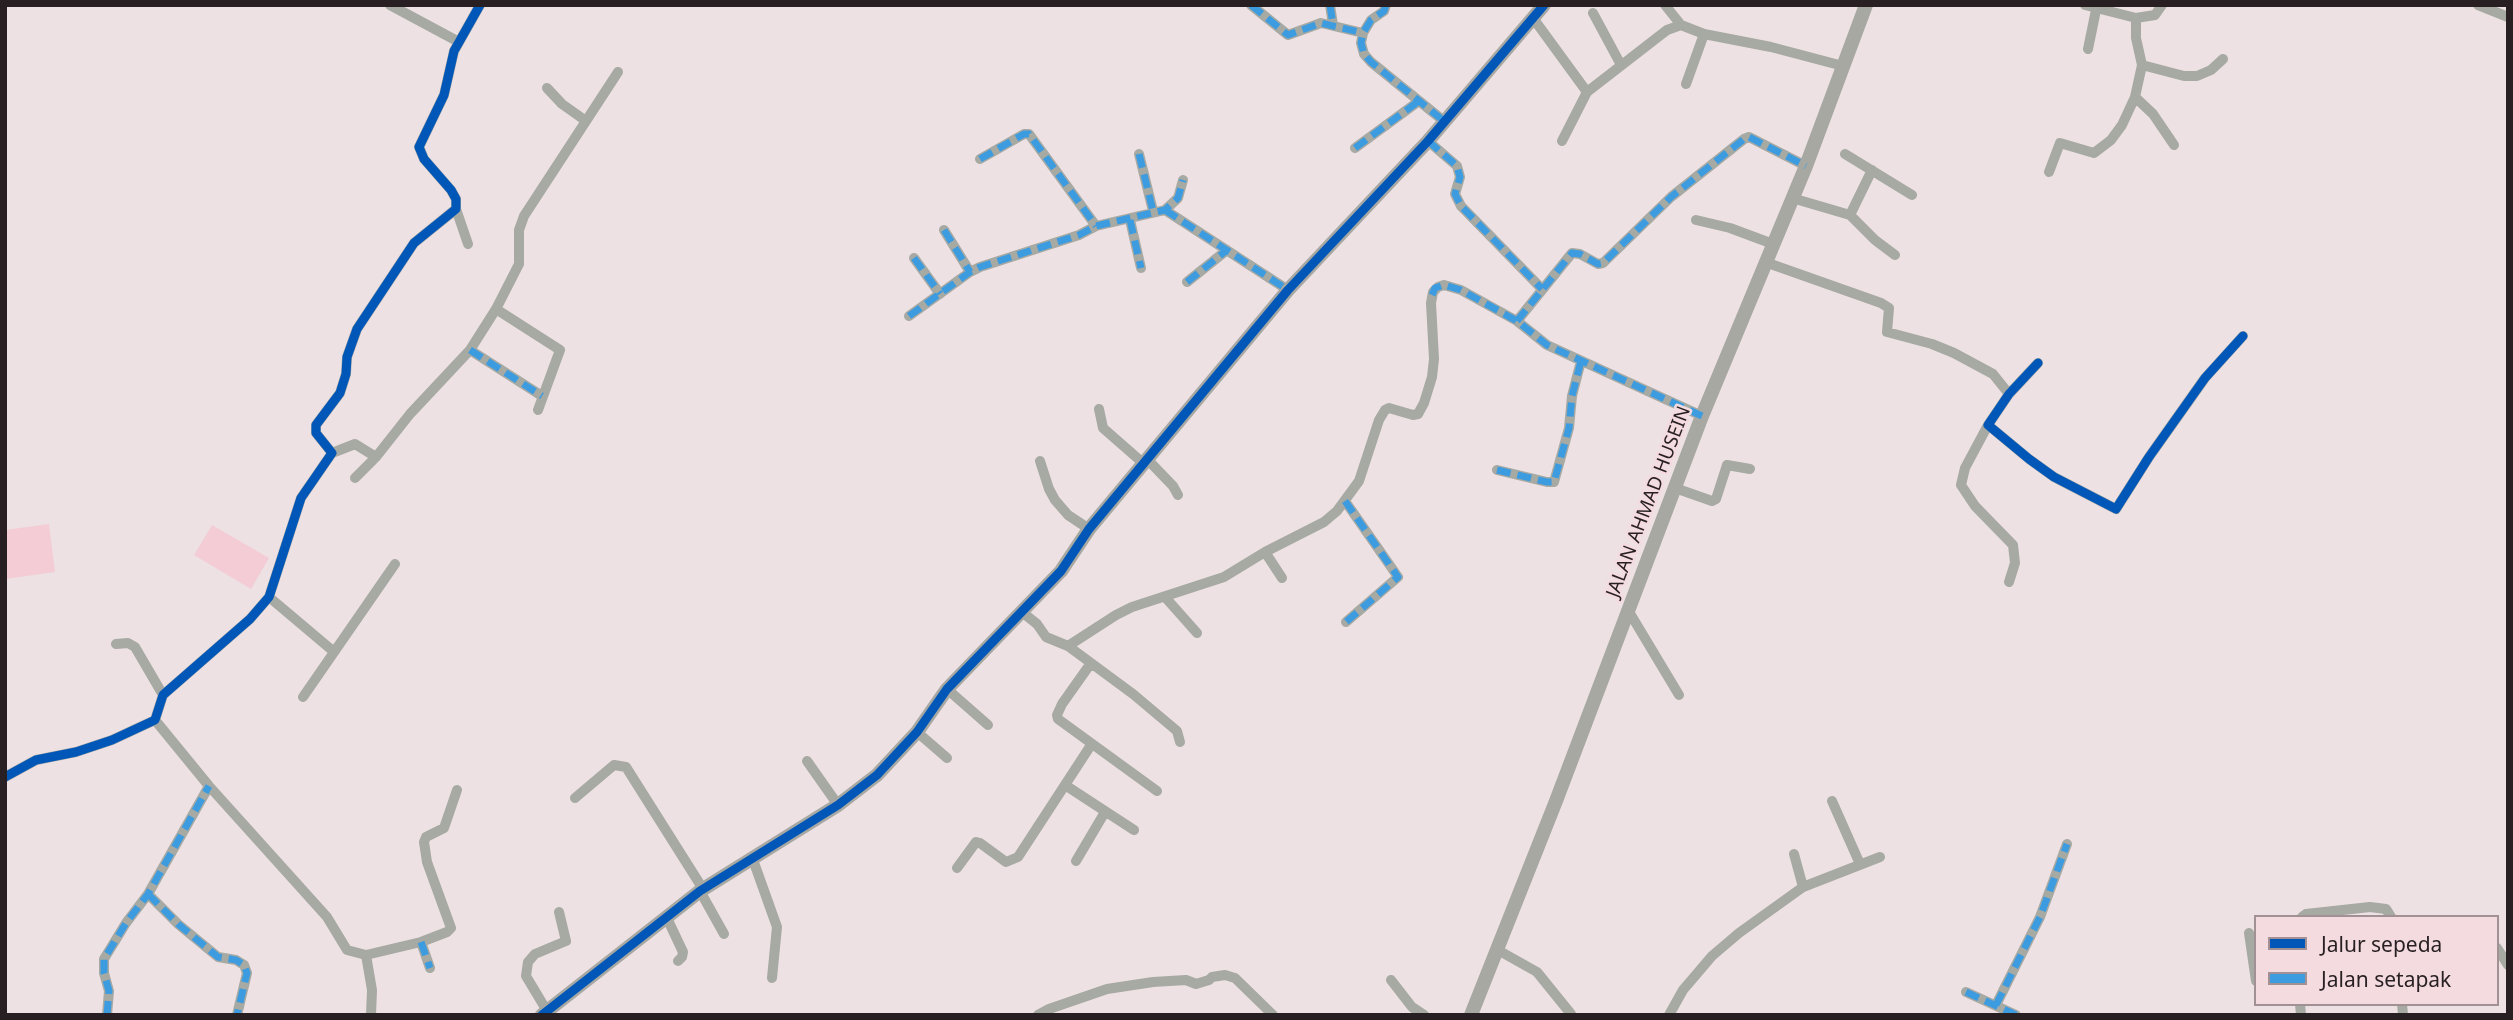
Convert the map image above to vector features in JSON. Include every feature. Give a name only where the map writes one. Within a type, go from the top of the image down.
[{"type":"street","points":[[390,5],[459,42]]},
{"type":"street","points":[[468,244],[456,209],[456,199],[424,159],[419,147],[444,95],[454,51],[480,5]]},
{"type":"street","points":[[1251,5],[1288,35],[1321,23],[1363,33]]},
{"type":"street","points":[[1330,5],[1333,25]]},
{"type":"street","points":[[1386,5],[1384,11],[1371,20],[1363,33],[1361,43],[1364,54],[1445,122]]},
{"type":"street","points":[[559,912],[566,941],[535,954],[528,962],[526,976],[544,1013],[701,890],[838,805],[877,775],[917,732],[947,689],[1061,571],[1089,529],[1288,290],[1429,141],[1544,5]]},
{"type":"street","points":[[1665,5],[1681,25],[1704,34],[1771,47],[1843,66]]},
{"type":"street","name":"JALAN AHMAD HUSEIN","points":[[1471,1015],[1566,777],[1702,416],[1806,166],[1866,5]]},
{"type":"street","points":[[2085,5],[2096,10],[2136,18],[2155,15],[2162,5]]},
{"type":"street","points":[[2478,5],[2508,18]]},
{"type":"street","points":[[2088,49],[2096,10]]},
{"type":"street","points":[[1593,13],[1621,65]]},
{"type":"street","points":[[1533,18],[1587,92]]},
{"type":"street","points":[[2049,172],[2060,143],[2094,153],[2111,140],[2122,125],[2135,97],[2142,65],[2136,38],[2136,18]]},
{"type":"street","points":[[1562,141],[1587,92],[1667,30],[1681,25]]},
{"type":"street","points":[[1686,84],[1704,34]]},
{"type":"street","points":[[2142,65],[2184,76],[2197,76],[2211,70],[2223,59]]},
{"type":"street","points":[[355,478],[470,350],[496,309],[519,264],[519,230],[524,216],[618,72]]},
{"type":"street","points":[[547,89],[586,121]]},
{"type":"street","points":[[2135,97],[2153,114],[2174,145]]},
{"type":"street","points":[[1355,149],[1419,101]]},
{"type":"street","points":[[980,159],[1024,134],[1029,134],[1096,226]]},
{"type":"street","points":[[1517,321],[1572,253],[1580,254],[1598,264],[1607,260],[1671,197],[1744,139],[1749,137],[1806,166]]},
{"type":"street","points":[[1429,141],[1457,166],[1460,177],[1455,194],[1461,206],[1542,289]]},
{"type":"street","points":[[1139,154],[1153,211]]},
{"type":"street","points":[[1845,154],[1912,195]]},
{"type":"street","points":[[1850,215],[1872,170]]},
{"type":"street","points":[[909,316],[970,272],[1096,226],[1130,220],[1165,209],[1178,198],[1183,180]]},
{"type":"street","points":[[1792,198],[1850,215],[1895,255]]},
{"type":"street","points":[[332,453],[318,435],[316,425],[340,393],[347,357],[357,329],[414,243],[456,209]]},
{"type":"street","points":[[1165,209],[1288,290]]},
{"type":"street","points":[[1130,220],[1142,268]]},
{"type":"street","points":[[1696,220],[1730,228],[1773,244]]},
{"type":"street","points":[[944,230],[970,272]]},
{"type":"street","points":[[1187,282],[1227,250]]},
{"type":"street","points":[[914,258],[940,294]]},
{"type":"street","points":[[1765,262],[1881,303],[1889,308],[1887,332],[1954,353],[1993,374],[2009,394]]},
{"type":"street","points":[[1068,646],[1132,607],[1224,577],[1265,552],[1324,522],[1345,501],[1364,473],[1379,420],[1385,410],[1413,415],[1418,414],[1424,403],[1434,359],[1431,303],[1434,288],[1444,285],[1461,290],[1517,321],[1547,345],[1702,416]]},
{"type":"street","points":[[496,309],[560,348],[561,353],[538,410]]},
{"type":"street","points":[[1988,425],[2054,477],[2116,509],[2205,378],[2243,336]]},
{"type":"street","points":[[470,350],[542,396]]},
{"type":"street","points":[[1497,470],[1554,482],[1569,428],[1572,396],[1581,361]]},
{"type":"street","points":[[2009,582],[2015,563],[2013,545],[1975,506],[1961,485],[1965,468],[1988,425],[2009,394],[2038,363]]},
{"type":"street","points":[[1099,409],[1103,428],[1173,486],[1178,495]]},
{"type":"street","points":[[5,777],[36,760],[76,752],[112,740],[155,720],[163,695],[250,619],[269,597],[301,498],[332,453],[355,444],[376,457]]},
{"type":"street","points":[[1040,461],[1055,500],[1068,515],[1089,529]]},
{"type":"street","points":[[1675,488],[1712,501],[1716,499],[1727,465],[1750,469]]},
{"type":"street","points":[[1345,501],[1398,577],[1346,622]]},
{"type":"street","points":[[1265,552],[1282,578]]},
{"type":"street","points":[[303,696],[395,564]]},
{"type":"street","points":[[269,597],[333,651]]},
{"type":"street","points":[[1165,597],[1197,633]]},
{"type":"street","points":[[1628,610],[1679,695]]},
{"type":"street","points":[[1022,612],[1037,624],[1046,637],[1068,646],[1133,694],[1177,731],[1181,742]]},
{"type":"street","points":[[116,644],[128,643],[135,648],[163,695]]},
{"type":"street","points":[[1091,663],[1062,704],[1057,715],[1061,723],[1157,790]]},
{"type":"street","points":[[947,689],[988,725]]},
{"type":"street","points":[[155,720],[209,786],[327,917],[347,950],[366,955],[421,942],[451,928],[427,862],[424,842],[426,836],[444,828],[457,790]]},
{"type":"street","points":[[917,732],[947,758]]},
{"type":"street","points":[[957,868],[976,842],[1006,862],[1018,857],[1091,745]]},
{"type":"street","points":[[807,761],[838,805]]},
{"type":"street","points":[[575,798],[614,765],[626,768],[701,890],[724,934]]},
{"type":"street","points":[[1065,785],[1133,830]]},
{"type":"street","points":[[107,1015],[109,991],[104,973],[104,959],[148,894],[209,786]]},
{"type":"street","points":[[1832,801],[1860,864]]},
{"type":"street","points":[[1076,861],[1105,811]]},
{"type":"street","points":[[1996,1005],[2040,917],[2067,844]]},
{"type":"street","points":[[1794,854],[1803,887]]},
{"type":"street","points":[[1669,1015],[1683,990],[1712,956],[1739,933],[1803,887],[1880,856]]},
{"type":"street","points":[[752,857],[776,927],[772,978]]},
{"type":"street","points":[[148,894],[178,924],[218,957],[236,960],[244,965],[247,973],[237,1015]]},
{"type":"street","points":[[2305,915],[2380,907],[2386,909],[2390,915]]},
{"type":"street","points":[[666,916],[683,951],[678,961]]},
{"type":"street","points":[[2249,933],[2254,967]]},
{"type":"street","points":[[421,942],[430,968]]},
{"type":"street","points":[[1496,949],[1537,972],[1571,1014]]},
{"type":"street","points":[[366,955],[372,990],[371,1015]]},
{"type":"street","points":[[1038,1015],[1107,989],[1186,980],[1196,984],[1225,975],[1235,978],[1273,1015]]},
{"type":"street","points":[[1391,980],[1412,1007],[1424,1015]]},
{"type":"street","points":[[1966,992],[2016,1015]]},
{"type":"shaded area","points":[[49,524],[55,572],[5,579],[5,530]]},
{"type":"shaded area","points":[[212,525],[269,558],[251,589],[194,555]]},
{"type":"marked path","points":[[1251,5],[1288,35],[1321,23],[1363,33]]},
{"type":"marked path","points":[[1330,5],[1333,25]]},
{"type":"marked path","points":[[1386,5],[1384,11],[1371,20],[1363,33],[1361,43],[1364,54],[1445,122]]},
{"type":"marked path","points":[[1355,148],[1419,101]]},
{"type":"marked path","points":[[980,159],[1024,134],[1029,134],[1096,226]]},
{"type":"marked path","points":[[1517,321],[1572,253],[1580,254],[1598,264],[1603,263],[1671,197],[1744,139],[1749,137],[1806,166]]},
{"type":"marked path","points":[[1428,141],[1457,166],[1460,177],[1455,194],[1461,206],[1542,289]]},
{"type":"marked path","points":[[1139,154],[1153,211]]},
{"type":"marked path","points":[[909,316],[980,267],[1079,235],[1096,226],[1165,210],[1178,198],[1183,180]]},
{"type":"marked path","points":[[1165,210],[1288,290]]},
{"type":"marked path","points":[[1130,220],[1141,268]]},
{"type":"marked path","points":[[944,230],[970,272]]},
{"type":"marked path","points":[[1187,282],[1227,250]]},
{"type":"marked path","points":[[914,258],[940,294]]},
{"type":"marked path","points":[[1432,295],[1435,288],[1444,285],[1461,290],[1517,321],[1547,345],[1702,416]]},
{"type":"marked path","points":[[470,350],[542,396]]},
{"type":"marked path","points":[[1497,470],[1554,482],[1569,428],[1572,396],[1581,361]]},
{"type":"marked path","points":[[1345,501],[1398,577],[1346,622]]},
{"type":"marked path","points":[[107,1015],[109,991],[104,973],[104,959],[148,894],[209,786]]},
{"type":"marked path","points":[[1996,1005],[2040,917],[2067,844]]},
{"type":"marked path","points":[[148,894],[178,924],[218,957],[236,960],[244,965],[247,973],[237,1015]]},
{"type":"marked path","points":[[421,942],[430,968]]},
{"type":"marked path","points":[[1966,992],[2016,1015]]},
{"type":"cycle path","points":[[5,777],[36,760],[76,752],[112,740],[155,720],[163,695],[250,619],[269,597],[301,498],[332,453],[316,433],[316,425],[340,393],[346,374],[347,357],[357,329],[414,243],[456,209],[456,199],[451,190],[424,159],[419,147],[444,95],[454,51],[480,5]]},
{"type":"cycle path","points":[[542,1015],[700,891],[838,805],[877,775],[917,732],[947,689],[1061,571],[1089,529],[1288,290],[1428,141],[1544,5]]},
{"type":"cycle path","points":[[2038,363],[2009,394],[1988,425],[2054,477],[2116,509],[2205,378],[2243,336]]}]
